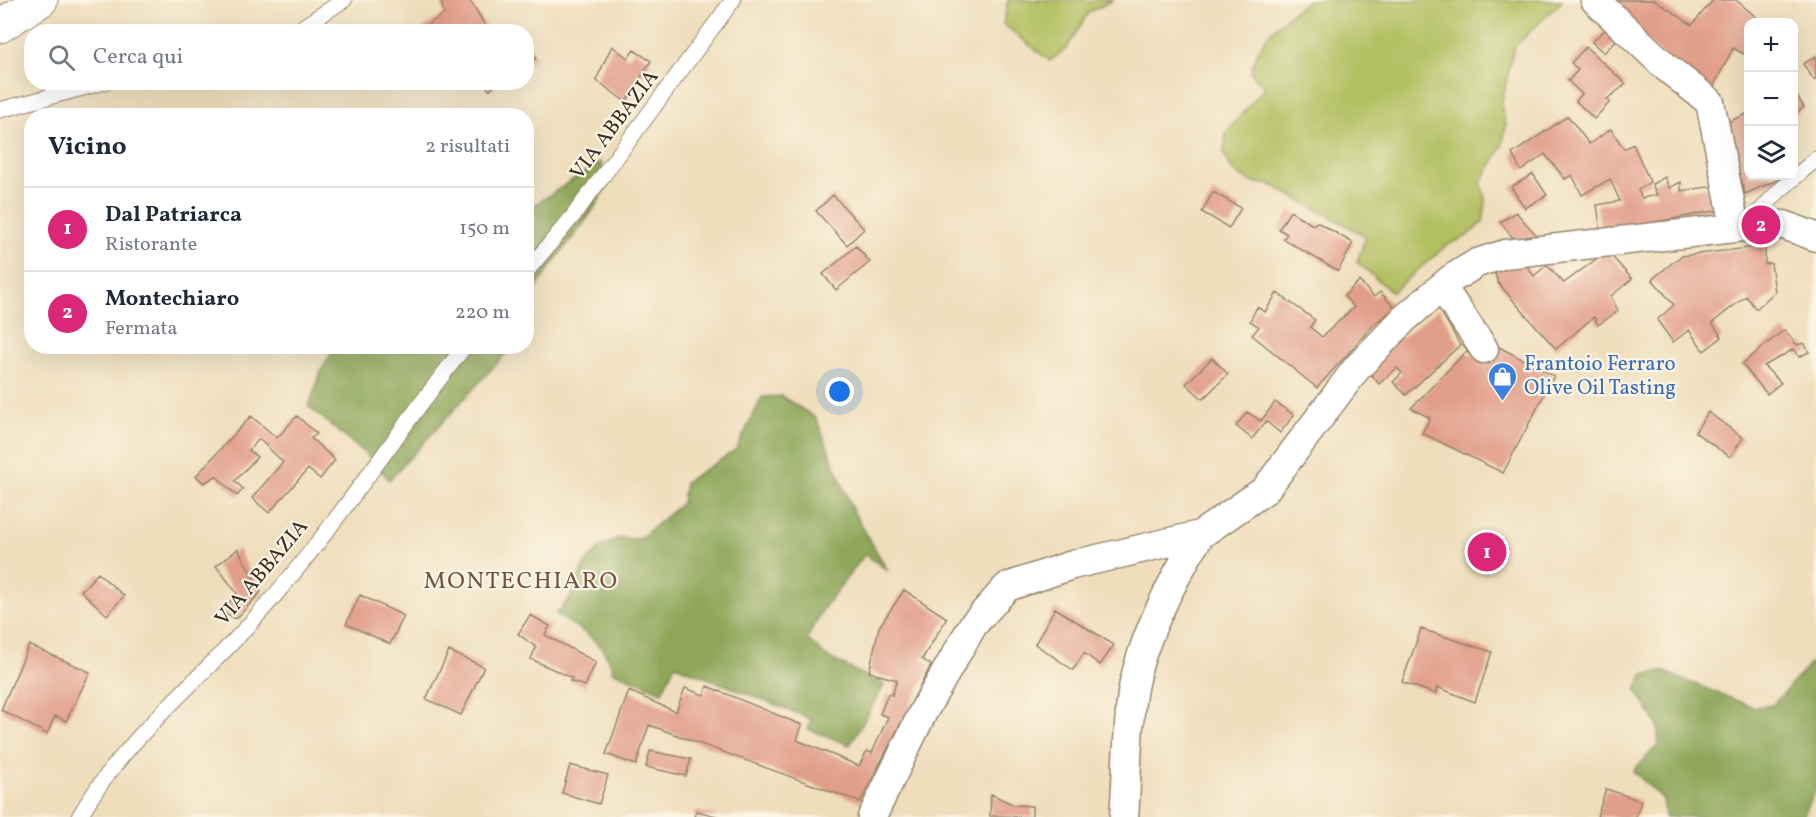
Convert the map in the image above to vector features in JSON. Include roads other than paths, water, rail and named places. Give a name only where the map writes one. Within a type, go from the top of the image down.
[{"type":"main road","points":[[0,26],[41,0]]},
{"type":"street","points":[[1595,0],[1668,68],[1710,102],[1741,226]]},
{"type":"street","points":[[872,817],[923,712],[973,625],[1007,587],[1072,565],[1200,535],[1265,490],[1356,369],[1404,319],[1442,287],[1477,263],[1505,254],[1741,226],[1784,225],[1816,237]]},
{"type":"street","points":[[1442,287],[1484,349]]},
{"type":"street","points":[[1124,817],[1131,699],[1150,634],[1184,560],[1200,535]]},
{"type":"lane","points":[[307,24],[344,0]]},
{"type":"lane","name":"VIA ABBAZIA","points":[[534,262],[573,216],[733,0]]},
{"type":"lane","points":[[0,110],[75,90]]},
{"type":"lane","points":[[1741,226],[1816,159]]},
{"type":"lane","name":"VIA ABBAZIA","points":[[79,817],[95,790],[163,709],[248,626],[308,554],[363,485],[418,406],[459,354]]},
{"type":"place","name":"Montechiaro","points":[[1761,225]]},
{"type":"place","name":"Frantoio Ferraro Olive Oil Tasting","points":[[1503,402]]},
{"type":"place","name":"Dal Patriarca","points":[[1487,552]]},
{"type":"district","name":"MONTECHIARO","points":[[521,582]]}]
